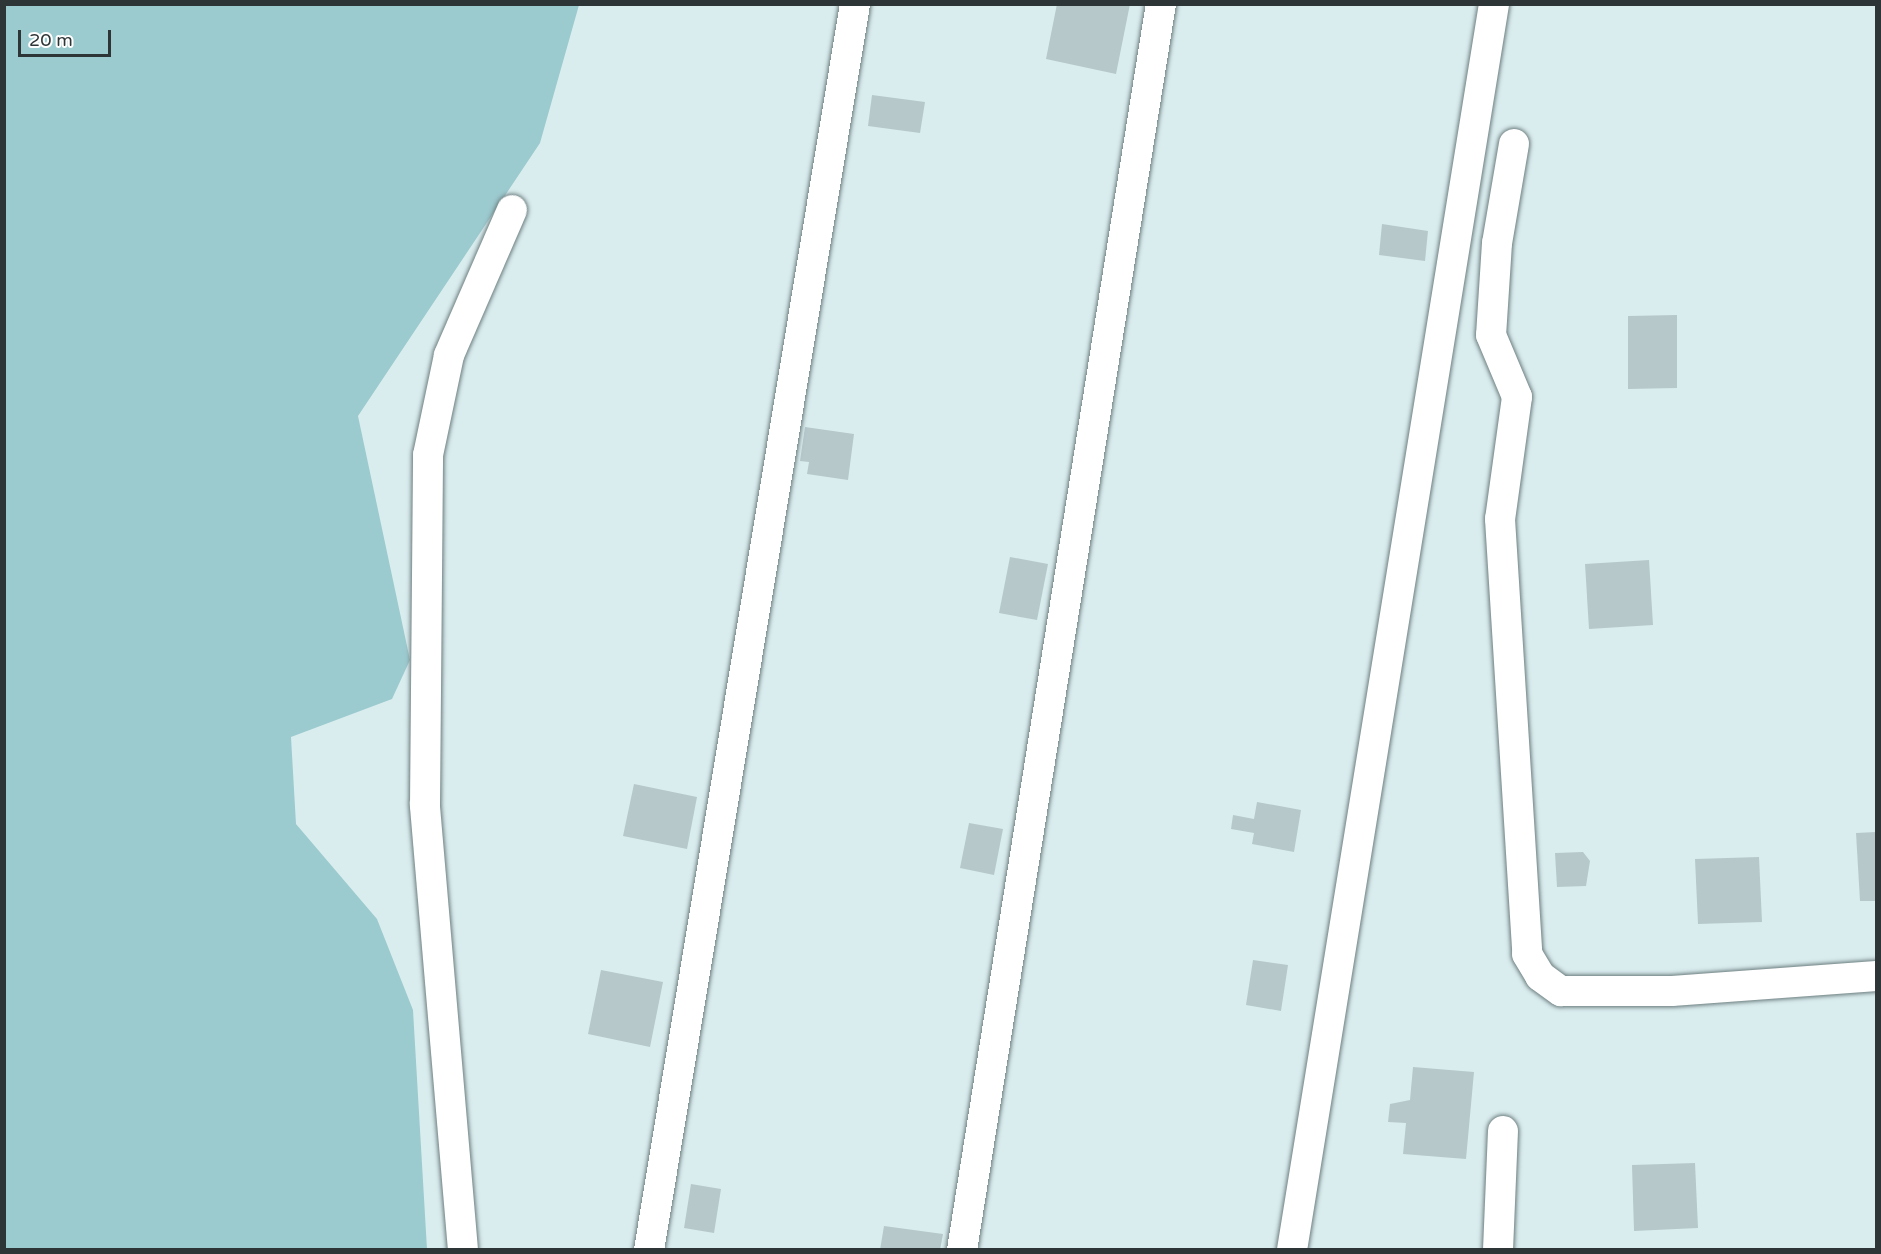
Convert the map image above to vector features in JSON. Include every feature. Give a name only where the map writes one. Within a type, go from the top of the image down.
[{"type":"lane","points":[[649,1250],[855,4]]},
{"type":"lane","points":[[962,1250],[1161,4]]},
{"type":"lane","points":[[1292,1250],[1494,4]]},
{"type":"lane","points":[[1514,144],[1497,243],[1491,335],[1516,397],[1500,519],[1527,954],[1540,976],[1561,991],[1672,991],[1876,976]]},
{"type":"lane","points":[[463,1250],[425,805],[428,455],[449,355],[512,210]]},
{"type":"lane","points":[[1498,1250],[1503,1131]]},
{"type":"shaded area","points":[[5,5],[579,5],[540,143],[358,416],[410,660],[392,699],[291,737],[296,824],[377,919],[413,1010],[427,1249],[5,1250]]},
{"type":"building","points":[[1057,4],[1130,4],[1116,74],[1046,59]]},
{"type":"building","points":[[872,95],[925,102],[920,133],[868,126]]},
{"type":"building","points":[[1382,224],[1428,231],[1425,261],[1379,255]]},
{"type":"building","points":[[1677,315],[1677,388],[1628,389],[1628,316]]},
{"type":"building","points":[[805,427],[854,434],[848,480],[807,474],[809,462],[800,461]]},
{"type":"building","points":[[1010,557],[1048,564],[1037,620],[999,613]]},
{"type":"building","points":[[1649,560],[1653,625],[1589,629],[1585,564]]},
{"type":"building","points":[[634,784],[697,797],[687,849],[623,836]]},
{"type":"building","points":[[1257,802],[1301,810],[1294,852],[1252,844],[1254,833],[1231,829],[1233,815],[1254,819]]},
{"type":"building","points":[[969,823],[1003,829],[994,875],[960,868]]},
{"type":"building","points":[[1876,832],[1876,901],[1860,901],[1856,833]]},
{"type":"building","points":[[1583,852],[1590,861],[1586,886],[1557,887],[1555,853]]},
{"type":"building","points":[[1759,857],[1762,922],[1698,924],[1695,859]]},
{"type":"building","points":[[1253,960],[1288,965],[1281,1011],[1246,1005]]},
{"type":"building","points":[[601,970],[663,982],[650,1047],[588,1034]]},
{"type":"building","points":[[1413,1067],[1474,1072],[1466,1159],[1403,1154],[1406,1123],[1388,1122],[1390,1104],[1410,1100]]},
{"type":"building","points":[[1695,1163],[1698,1228],[1634,1231],[1632,1165]]},
{"type":"building","points":[[691,1184],[721,1189],[714,1233],[684,1228]]},
{"type":"building","points":[[884,1226],[943,1234],[940,1250],[880,1250]]}]
